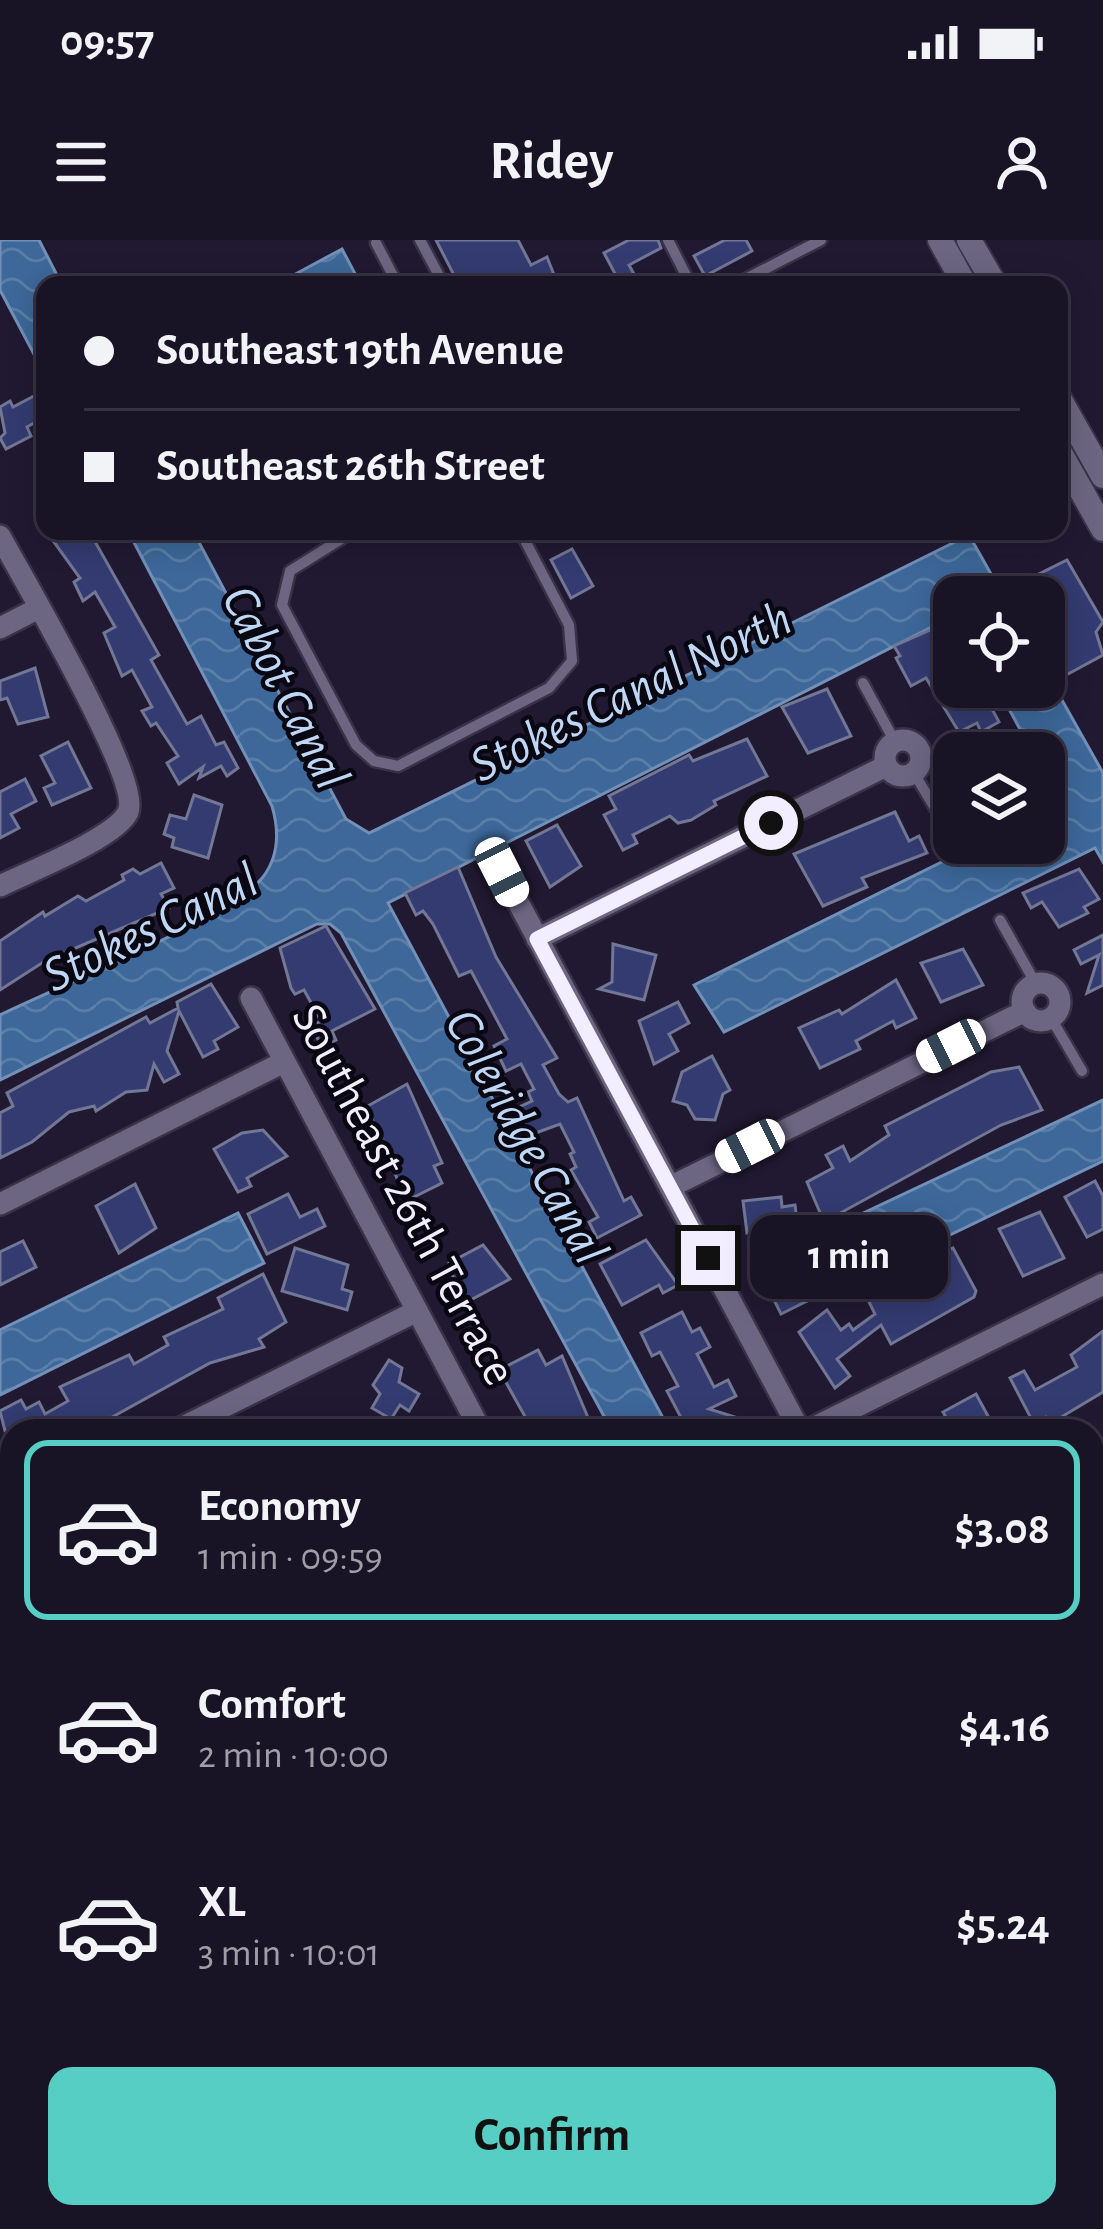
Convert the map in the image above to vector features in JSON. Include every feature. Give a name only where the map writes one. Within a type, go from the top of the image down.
[{"type":"street","points":[[940,240],[960,276]]},
{"type":"street","points":[[969,240],[990,276]]},
{"type":"street","points":[[1068,414],[1103,476]]},
{"type":"street","points":[[1068,467],[1103,529]]},
{"type":"street","points":[[0,536],[117,754],[131,798],[127,815],[108,831],[0,886]]},
{"type":"street","points":[[0,628],[37,609]]},
{"type":"street","points":[[895,742],[916,747],[920,763],[914,773],[898,776],[886,766],[887,749],[895,742]]},
{"type":"street","points":[[537,939],[886,766]]},
{"type":"street","points":[[502,872],[797,1419]]},
{"type":"street","points":[[1036,984],[1048,984],[1059,997],[1051,1018],[1039,1021],[1024,1011],[1024,995],[1036,984]]},
{"type":"street","name":"Southeast 26th Terrace","points":[[251,998],[475,1419]]},
{"type":"street","points":[[670,1186],[1024,1011]]},
{"type":"street","points":[[0,1204],[284,1062]]},
{"type":"street","points":[[828,1419],[1103,1284]]},
{"type":"street","points":[[199,1419],[417,1311]]},
{"type":"lane","points":[[420,240],[439,276]]},
{"type":"lane","points":[[668,240],[687,276]]},
{"type":"lane","points":[[751,276],[821,240]]},
{"type":"lane","points":[[376,243],[393,276]]},
{"type":"lane","points":[[340,540],[290,571],[282,605],[356,746],[374,761],[398,766],[549,688],[572,661],[569,625],[525,540]]},
{"type":"lane","points":[[862,683],[895,742]]},
{"type":"lane","points":[[914,773],[933,805]]},
{"type":"lane","points":[[1000,920],[1036,984]]},
{"type":"lane","points":[[1051,1018],[1082,1071]]},
{"type":"water","points":[[0,240],[39,240],[57,276],[36,276],[36,358],[0,290]]},
{"type":"water","points":[[342,249],[356,276],[292,276]]},
{"type":"water","points":[[133,540],[198,540],[346,819],[369,833],[959,540],[972,540],[992,576],[933,576],[933,627],[388,903],[664,1419],[605,1419],[341,933],[330,924],[317,924],[0,1080],[0,1015],[140,951],[245,893],[268,869],[276,833],[272,806]]},
{"type":"water","points":[[1065,705],[1103,773],[1103,862],[1095,848],[1065,863],[1065,732],[1022,732],[1008,708]]},
{"type":"water","points":[[938,864],[1063,864],[724,1032],[694,985]]},
{"type":"water","points":[[1103,1100],[1103,1161],[865,1276],[838,1225]]},
{"type":"water","points":[[238,1213],[264,1263],[0,1395],[0,1330]]},
{"type":"building","points":[[436,240],[518,240],[531,265],[547,257],[554,276],[454,276]]},
{"type":"building","points":[[629,240],[658,240],[661,248],[629,265],[635,276],[616,276],[604,253]]},
{"type":"building","points":[[725,240],[746,240],[752,251],[705,276],[694,256]]},
{"type":"building","points":[[34,396],[36,422],[27,427],[31,436],[6,449],[0,438],[5,433],[0,407],[10,401],[13,407]]},
{"type":"building","points":[[53,540],[94,540],[159,655],[151,660],[187,724],[201,716],[216,745],[224,742],[238,768],[227,776],[221,766],[199,778],[203,767],[179,784],[167,763],[178,756],[142,711],[152,707],[132,670],[122,676],[104,633],[115,627],[95,592],[83,601],[74,582],[80,578]]},
{"type":"building","points":[[572,549],[593,586],[571,598],[551,560]]},
{"type":"building","points":[[1067,560],[1103,622],[1096,632],[1103,655],[1068,674],[1065,576],[1035,576]]},
{"type":"building","points":[[933,629],[933,689],[926,678],[911,686],[894,646]]},
{"type":"building","points":[[35,668],[48,717],[18,724],[7,698],[0,700],[0,681]]},
{"type":"building","points":[[827,689],[851,736],[808,753],[782,707]]},
{"type":"building","points":[[944,708],[992,708],[999,722],[981,732],[977,723],[959,732]]},
{"type":"building","points":[[747,739],[767,776],[714,801],[716,805],[691,820],[678,823],[670,816],[633,835],[637,843],[623,850],[604,815],[616,809],[609,796],[689,755],[693,761]]},
{"type":"building","points":[[68,742],[91,788],[52,805],[44,788],[55,783],[41,756]]},
{"type":"building","points":[[25,779],[36,801],[11,814],[19,828],[0,838],[0,792]]},
{"type":"building","points":[[194,795],[222,805],[208,858],[172,847],[174,838],[164,834],[170,815],[186,819]]},
{"type":"building","points":[[895,812],[909,841],[919,836],[927,853],[862,878],[867,887],[823,906],[794,854]]},
{"type":"building","points":[[557,825],[581,866],[550,887],[526,841]]},
{"type":"building","points":[[161,863],[174,888],[161,894],[169,908],[45,961],[0,990],[0,941],[43,912],[45,916],[78,896],[86,901],[124,880],[122,875],[133,869],[140,874]]},
{"type":"building","points":[[458,867],[496,957],[557,1058],[543,1065],[559,1094],[568,1102],[577,1098],[624,1201],[631,1197],[641,1215],[597,1238],[589,1222],[598,1217],[571,1170],[576,1167],[570,1154],[574,1152],[560,1124],[530,1135],[517,1108],[532,1101],[528,1092],[534,1089],[521,1064],[506,1071],[494,1046],[507,1039],[471,971],[459,976],[433,924],[423,911],[416,915],[405,893]]},
{"type":"building","points":[[1079,869],[1099,899],[1084,907],[1088,913],[1059,927],[1042,902],[1031,908],[1023,893]]},
{"type":"building","points":[[326,926],[375,1009],[332,1031],[336,1040],[322,1047],[311,1026],[321,1021],[304,990],[295,994],[291,988],[280,948]]},
{"type":"building","points":[[1103,935],[1103,985],[1087,993],[1099,955],[1081,964],[1074,950]]},
{"type":"building","points":[[613,944],[656,955],[644,1000],[599,989],[612,982]]},
{"type":"building","points":[[963,949],[983,985],[941,1002],[921,963]]},
{"type":"building","points":[[896,980],[916,1018],[896,1028],[893,1021],[856,1041],[860,1049],[820,1068],[799,1028],[839,1010],[842,1014]]},
{"type":"building","points":[[211,984],[238,1027],[214,1041],[218,1049],[203,1057],[179,1011],[167,1051],[179,1074],[164,1082],[154,1064],[147,1090],[126,1092],[96,1111],[94,1106],[69,1112],[32,1142],[0,1158],[0,1113],[13,1106],[7,1093],[146,1017],[150,1023]]},
{"type":"building","points":[[678,1002],[689,1023],[669,1034],[678,1051],[654,1064],[639,1021]]},
{"type":"building","points":[[712,1056],[730,1090],[723,1094],[715,1120],[695,1119],[687,1105],[673,1101],[682,1072]]},
{"type":"building","points":[[1019,1067],[1042,1110],[1001,1125],[824,1222],[807,1182],[833,1168],[826,1155],[843,1146],[850,1161],[889,1135],[885,1126],[991,1072]]},
{"type":"building","points":[[407,1084],[442,1163],[434,1166],[442,1183],[406,1201],[384,1146],[379,1148],[372,1134],[378,1131],[366,1107]]},
{"type":"building","points":[[263,1130],[287,1156],[247,1178],[251,1186],[238,1192],[214,1149],[242,1133]]},
{"type":"building","points":[[1095,1181],[1103,1196],[1103,1229],[1087,1237],[1065,1197]]},
{"type":"building","points":[[135,1184],[156,1228],[119,1253],[96,1206]]},
{"type":"building","points":[[288,1194],[300,1217],[317,1209],[325,1226],[267,1254],[248,1214]]},
{"type":"building","points":[[781,1197],[782,1207],[795,1205],[799,1237],[754,1242],[753,1232],[747,1233],[743,1201]]},
{"type":"building","points":[[1040,1212],[1064,1258],[1023,1276],[999,1229]]},
{"type":"building","points":[[646,1240],[678,1285],[663,1293],[659,1285],[622,1305],[600,1264]]},
{"type":"building","points":[[23,1241],[36,1267],[0,1285],[0,1252]]},
{"type":"building","points":[[816,1243],[833,1288],[781,1314],[773,1298],[783,1293],[768,1274],[771,1266]]},
{"type":"building","points":[[483,1245],[510,1279],[461,1305],[449,1263]]},
{"type":"building","points":[[295,1248],[348,1265],[342,1289],[352,1292],[347,1310],[282,1291]]},
{"type":"building","points":[[953,1248],[976,1291],[974,1297],[891,1344],[881,1325],[837,1359],[850,1376],[835,1388],[799,1332],[827,1310],[841,1330],[849,1324],[853,1330],[875,1314],[869,1302],[882,1295],[876,1283]]},
{"type":"building","points":[[263,1274],[286,1322],[259,1339],[264,1347],[210,1363],[109,1419],[2,1419],[0,1411],[21,1400],[26,1409],[39,1402],[45,1414],[68,1401],[60,1387],[129,1355],[134,1364],[168,1345],[164,1337],[223,1309],[218,1298]]},
{"type":"building","points":[[682,1312],[692,1332],[700,1328],[710,1347],[697,1354],[714,1387],[728,1380],[736,1396],[709,1409],[741,1419],[682,1419],[667,1391],[678,1386],[660,1352],[652,1356],[641,1333]]},
{"type":"building","points":[[1103,1331],[1103,1392],[1058,1419],[1031,1419],[1010,1378],[1024,1371],[1035,1390],[1077,1367],[1071,1355]]},
{"type":"building","points":[[538,1350],[546,1365],[562,1356],[589,1419],[526,1419],[499,1370]]},
{"type":"building","points":[[389,1360],[402,1368],[399,1382],[419,1394],[409,1411],[400,1405],[391,1419],[372,1408],[380,1394],[373,1385]]},
{"type":"building","points":[[976,1394],[989,1418],[947,1419],[943,1412]]},
{"type":"route","points":[[708,1258],[537,939],[771,823]]},
{"type":"water label","name":"Cabot Canal","points":[[285,688]]},
{"type":"water label","name":"Stokes Canal North","points":[[631,692]]},
{"type":"water label","name":"Stokes Canal","points":[[151,928]]},
{"type":"water label","name":"Coleridge Canal","points":[[526,1137]]}]
